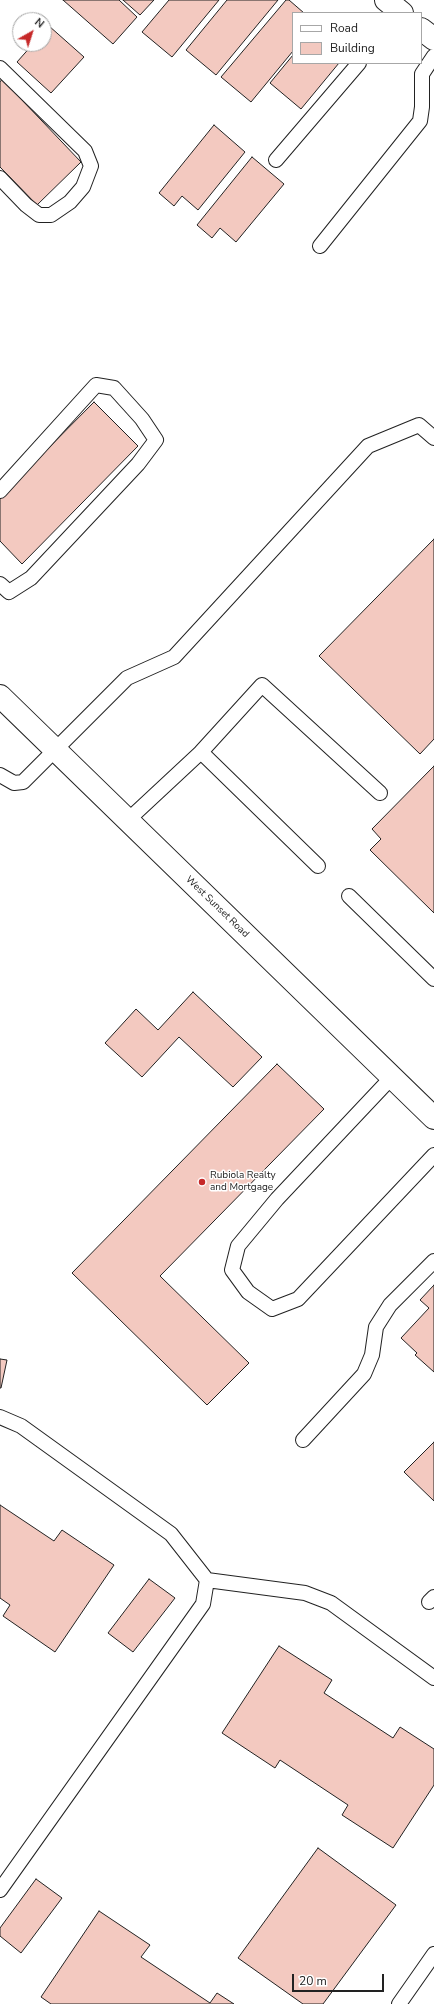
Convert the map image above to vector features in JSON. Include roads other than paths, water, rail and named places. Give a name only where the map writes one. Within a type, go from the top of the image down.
[{"type":"main road","points":[[386,0],[401,12]]},
{"type":"main road","points":[[422,30],[434,39]]},
{"type":"main road","name":"West Sunset Road","points":[[2,700],[57,750],[392,1077],[432,1111]]},
{"type":"lane","points":[[320,246],[420,121],[422,107],[422,74],[434,56]]},
{"type":"lane","points":[[276,160],[358,64]]},
{"type":"lane","points":[[0,68],[85,151],[91,166],[83,187],[70,202],[51,215],[39,215],[26,205],[0,178]]},
{"type":"lane","points":[[0,491],[96,385],[114,388],[142,419],[156,440],[138,464],[31,578],[9,592],[0,584]]},
{"type":"lane","points":[[0,775],[14,783],[23,782],[57,750],[127,678],[174,657],[368,446],[419,424],[434,438]]},
{"type":"lane","points":[[128,820],[201,752],[262,685],[380,793]]},
{"type":"lane","points":[[201,752],[318,866]]},
{"type":"lane","points":[[349,896],[434,979]]},
{"type":"lane","points":[[392,1077],[277,1199],[238,1246],[232,1270],[248,1292],[272,1309],[298,1299],[434,1155]]},
{"type":"lane","points":[[303,1440],[364,1374],[372,1355],[376,1327],[390,1305],[434,1261]]},
{"type":"lane","points":[[0,1417],[20,1426],[171,1534],[207,1580],[305,1593],[331,1603],[434,1678]]},
{"type":"lane","points":[[0,1890],[203,1604],[207,1580]]},
{"type":"lane","points":[[399,2004],[434,1954]]},
{"type":"place","name":"Rubiola Realty and Mortgage","points":[[202,1182]]}]
